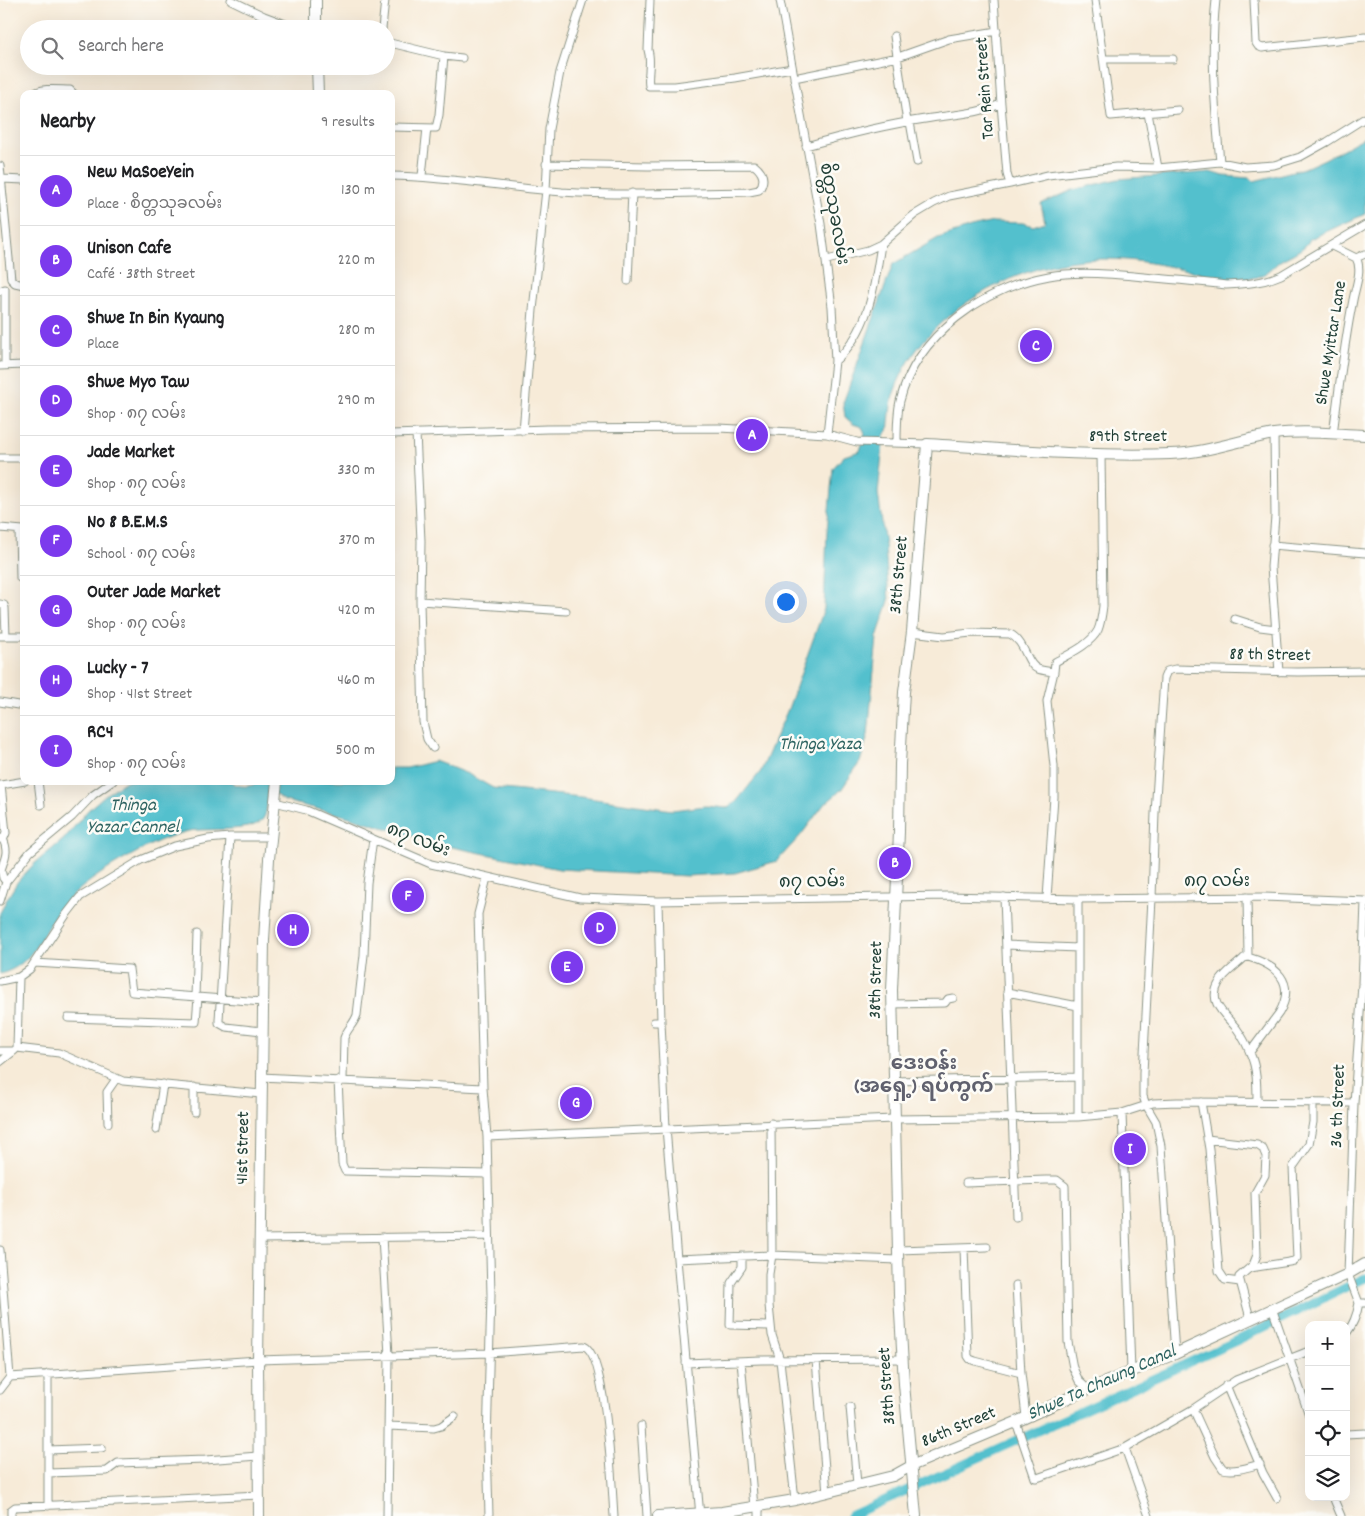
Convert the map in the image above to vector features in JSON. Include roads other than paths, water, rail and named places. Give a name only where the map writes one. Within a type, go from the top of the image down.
[{"type":"main road","points":[[316,0],[316,20]]},
{"type":"main road","points":[[317,75],[318,90]]},
{"type":"main road","name":"89th Street","points":[[927,444],[1101,454],[1185,453],[1274,434],[1303,432],[1365,435]]},
{"type":"main road","name":"38th Street","points":[[916,1516],[903,1359],[898,1255],[893,1119],[892,1004],[904,692],[912,632],[927,444]]},
{"type":"main road","name":"41st Street","points":[[259,1516],[259,1239],[264,940],[277,785]]},
{"type":"main road","name":"86th Street","points":[[658,1516],[700,1515],[757,1510],[893,1476],[911,1466],[1018,1426],[1026,1417],[1088,1389],[1175,1354],[1250,1318],[1274,1313],[1349,1277],[1365,1264]]},
{"type":"street","points":[[231,0],[275,20]]},
{"type":"street","points":[[383,20],[385,0]]},
{"type":"street","points":[[524,431],[553,99],[564,56],[583,0]]},
{"type":"street","points":[[650,0],[649,86],[675,86],[792,68]]},
{"type":"street","name":"စိတ္တသုခလမ်း","points":[[780,0],[826,260],[832,307],[835,360],[827,434]]},
{"type":"street","name":"Tar Rein Street","points":[[994,0],[1000,104],[1007,174],[1010,184]]},
{"type":"street","points":[[1095,0],[1111,116],[1178,110]]},
{"type":"street","points":[[1216,0],[1214,88],[1220,162]]},
{"type":"street","points":[[1254,0],[1256,43],[1262,48],[1365,37]]},
{"type":"street","points":[[794,78],[898,57],[949,39],[996,31]]},
{"type":"street","points":[[894,36],[908,122],[917,162]]},
{"type":"street","points":[[395,44],[444,56],[462,58]]},
{"type":"street","points":[[395,127],[436,128],[444,56]]},
{"type":"street","points":[[1102,59],[1174,59]]},
{"type":"street","points":[[806,146],[908,122],[976,113],[1000,104]]},
{"type":"street","points":[[1148,113],[1158,168]]},
{"type":"street","points":[[826,260],[868,250],[881,244],[914,215],[934,203],[957,194],[1048,175],[1116,167],[1158,168],[1220,162],[1245,168],[1274,165],[1300,157],[1365,118]]},
{"type":"street","points":[[422,176],[426,128]]},
{"type":"street","points":[[395,176],[422,176],[546,190],[632,194],[749,192],[759,190],[762,186],[763,176],[761,171],[754,165],[648,166],[546,164]]},
{"type":"street","points":[[0,166],[3,225],[11,279],[15,284]]},
{"type":"street","points":[[2,179],[20,180]]},
{"type":"street","points":[[628,281],[632,194]]},
{"type":"street","points":[[897,442],[900,402],[905,385],[919,358],[940,332],[958,317],[995,293],[1049,276],[1069,274],[1111,274],[1226,285],[1270,280],[1332,246],[1365,225]]},
{"type":"street","points":[[835,360],[850,345],[861,327],[873,291],[881,244]]},
{"type":"street","points":[[1332,246],[1356,258],[1365,254]]},
{"type":"street","name":"Shwe Myittar Lane","points":[[1333,434],[1351,309],[1359,271],[1359,264],[1356,258]]},
{"type":"street","points":[[20,285],[15,284],[2,290],[3,366],[20,365]]},
{"type":"street","name":"89th Street","points":[[395,434],[570,429],[719,428],[827,434],[857,442],[927,444]]},
{"type":"street","points":[[416,433],[421,540],[420,601],[423,722],[427,738],[433,748]]},
{"type":"street","points":[[1274,434],[1275,516],[1271,567],[1278,672]]},
{"type":"street","points":[[1047,898],[1054,797],[1054,766],[1047,701],[1055,662],[1071,654],[1090,639],[1098,630],[1100,622],[1104,591],[1101,454]]},
{"type":"street","points":[[0,458],[20,458]]},
{"type":"street","points":[[0,528],[20,530]]},
{"type":"street","points":[[1272,545],[1365,553]]},
{"type":"street","points":[[420,601],[566,610]]},
{"type":"street","points":[[0,604],[4,605],[5,608],[3,636],[20,636]]},
{"type":"street","points":[[1235,619],[1260,627],[1276,629]]},
{"type":"street","points":[[912,632],[944,636],[971,633],[1010,634],[1023,645],[1033,666],[1038,670],[1054,672]]},
{"type":"street","name":"88 th Street","points":[[1152,898],[1155,814],[1164,678],[1167,671],[1175,669],[1278,672],[1365,671]]},
{"type":"street","points":[[0,702],[20,705]]},
{"type":"street","points":[[6,882],[2,878],[1,870],[6,860],[6,850],[1,839],[4,838],[6,833],[1,784],[20,782]]},
{"type":"street","points":[[38,785],[41,805]]},
{"type":"street","points":[[0,901],[6,882],[30,852],[72,817],[93,795],[107,785]]},
{"type":"street","name":"၈၇ လမ်း","points":[[275,801],[306,810],[431,864],[580,898],[658,901],[896,897],[1078,899],[1247,897],[1365,901]]},
{"type":"street","points":[[0,981],[19,977],[30,969],[80,896],[141,860],[175,846],[208,839],[230,836],[271,837]]},
{"type":"street","points":[[230,836],[219,1020],[222,1025],[262,1031]]},
{"type":"street","points":[[373,839],[367,883],[366,927],[357,1015],[344,1038],[340,1080],[342,1164],[345,1171],[488,1174]]},
{"type":"street","points":[[487,878],[478,914],[490,1236],[491,1295],[487,1443],[489,1516]]},
{"type":"street","points":[[1004,897],[1016,1218]]},
{"type":"street","points":[[1247,897],[1248,957]]},
{"type":"street","points":[[1152,898],[1143,1096],[1156,1122],[1162,1146],[1175,1354]]},
{"type":"street","points":[[1078,899],[1078,1117]]},
{"type":"street","points":[[658,901],[658,1022],[676,1259],[700,1515]]},
{"type":"street","name":"36 th Street","points":[[1362,1303],[1349,1277],[1354,1102],[1364,984],[1365,901]]},
{"type":"street","points":[[68,1018],[196,1022],[197,934]]},
{"type":"street","points":[[1006,945],[1078,948]]},
{"type":"street","points":[[1250,1052],[1279,1013],[1285,992],[1280,974],[1267,964],[1248,957],[1244,958],[1219,982],[1215,991],[1215,998],[1221,1012],[1237,1029],[1250,1052],[1256,1069],[1258,1102]]},
{"type":"street","points":[[35,963],[125,968],[130,970],[132,992],[263,1002]]},
{"type":"street","points":[[0,1062],[15,1049],[19,977]]},
{"type":"street","points":[[1007,992],[1078,1006]]},
{"type":"street","points":[[892,1004],[945,1002],[953,998]]},
{"type":"street","points":[[0,1051],[15,1049],[59,1053],[123,1081],[261,1094]]},
{"type":"street","points":[[893,1081],[1077,1077]]},
{"type":"street","points":[[261,1078],[340,1080],[483,1088]]},
{"type":"street","points":[[108,1123],[107,1092],[116,1079]]},
{"type":"street","points":[[156,1130],[163,1084]]},
{"type":"street","points":[[194,1087],[194,1112]]},
{"type":"street","points":[[487,1137],[893,1119],[1078,1117],[1122,1112],[1146,1105],[1177,1102],[1354,1102]]},
{"type":"street","points":[[1201,1102],[1208,1139],[1218,1271],[1225,1280],[1240,1282]]},
{"type":"street","points":[[1249,1268],[1294,1261],[1297,1258],[1293,1166],[1309,1144],[1313,1122],[1313,1102]]},
{"type":"street","points":[[1122,1112],[1131,1371]]},
{"type":"street","points":[[770,1124],[772,1255],[769,1274],[772,1334],[780,1360],[794,1500]]},
{"type":"street","points":[[1208,1139],[1257,1145],[1265,1152],[1265,1175],[1255,1193],[1256,1261],[1240,1275],[1240,1282],[1250,1318]]},
{"type":"street","points":[[966,1183],[1057,1180],[1064,1186],[1068,1342],[1073,1368],[1079,1381],[1088,1389]]},
{"type":"street","points":[[259,1239],[490,1236]]},
{"type":"street","points":[[382,1237],[389,1355],[387,1516]]},
{"type":"street","points":[[676,1259],[772,1255],[898,1255],[987,1247]]},
{"type":"street","points":[[964,1248],[968,1356],[975,1361],[1021,1373]]},
{"type":"street","points":[[0,1250],[3,1335],[10,1377],[0,1390]]},
{"type":"street","points":[[742,1256],[742,1267],[731,1284],[730,1325],[772,1326]]},
{"type":"street","points":[[1016,1284],[1021,1373],[1026,1417]]},
{"type":"street","points":[[1350,1329],[1362,1303]]},
{"type":"street","points":[[1274,1313],[1308,1411]]},
{"type":"street","points":[[10,1377],[258,1360],[389,1355],[490,1354],[584,1346],[589,1348],[592,1353],[600,1378],[605,1405],[614,1516]]},
{"type":"street","points":[[1018,1426],[1036,1478],[1125,1448],[1193,1409],[1226,1385],[1254,1371],[1305,1352]]},
{"type":"street","points":[[686,1363],[903,1359]]},
{"type":"street","points":[[816,1360],[827,1493]]},
{"type":"street","points":[[741,1361],[757,1510]]},
{"type":"street","points":[[48,1374],[48,1506]]},
{"type":"street","points":[[1226,1385],[1260,1464],[1277,1498]]},
{"type":"street","points":[[850,1407],[858,1484]]},
{"type":"street","points":[[1193,1409],[1215,1457],[1223,1469],[1228,1470],[1260,1464]]},
{"type":"street","points":[[388,1426],[434,1428],[455,1416]]},
{"type":"street","points":[[641,1426],[647,1516]]},
{"type":"street","points":[[1350,1434],[1365,1433]]},
{"type":"street","points":[[48,1450],[102,1448]]},
{"type":"street","points":[[1125,1448],[1148,1516]]},
{"type":"street","points":[[48,1473],[107,1471],[118,1463],[258,1456]]},
{"type":"street","points":[[12,1516],[11,1510],[15,1507],[259,1495]]},
{"type":"street","points":[[1335,1501],[1341,1516]]},
{"type":"water","points":[[1365,137],[1365,214],[1310,239],[1297,252],[1280,261],[1262,275],[1240,280],[1227,280],[1160,265],[1116,259],[1074,261],[1042,268],[1010,279],[980,294],[953,313],[929,336],[909,361],[893,395],[888,431],[884,435],[878,493],[885,545],[889,601],[877,637],[868,735],[860,762],[841,790],[822,807],[801,835],[777,861],[735,873],[687,876],[559,869],[442,845],[346,816],[285,801],[268,790],[266,813],[258,823],[240,828],[196,830],[177,834],[148,846],[102,873],[65,903],[31,954],[23,962],[13,969],[0,974],[0,913],[18,881],[34,864],[64,839],[88,810],[120,785],[395,785],[395,768],[407,768],[435,761],[468,774],[493,788],[581,797],[672,810],[706,806],[726,808],[736,802],[761,771],[788,709],[824,609],[827,531],[833,468],[844,456],[860,451],[865,433],[862,427],[853,424],[845,417],[843,403],[893,264],[938,238],[971,227],[993,222],[1023,223],[1033,226],[1045,222],[1041,204],[1073,190],[1118,179],[1210,172],[1223,176],[1249,178],[1254,181],[1305,168]]},
{"type":"waterway","name":"Shwe Ta Chaung Canal","points":[[850,1516],[1234,1342],[1365,1278]]},
{"type":"place","name":"Shwe In Bin Kyaung","points":[[1036,346]]},
{"type":"place","name":"New MaSoeYein","points":[[752,435]]},
{"type":"place","name":"Unison Cafe","points":[[895,863]]},
{"type":"place","name":"No 8 B.E.M.S","points":[[408,896]]},
{"type":"place","name":"Shwe Myo Taw","points":[[600,928]]},
{"type":"place","name":"Lucky - 7","points":[[293,930]]},
{"type":"place","name":"Jade Market","points":[[567,967]]},
{"type":"place","name":"Outer Jade Market","points":[[576,1103]]},
{"type":"place","name":"RC4","points":[[1130,1149]]},
{"type":"district","name":"ဒေးဝန်း (အရှေ့) ရပ်ကွက်","points":[[924,1076]]},
{"type":"water label","name":"Thinga Yaza","points":[[820,745]]},
{"type":"water label","name":"Thinga Yazar Cannel","points":[[133,817]]}]
